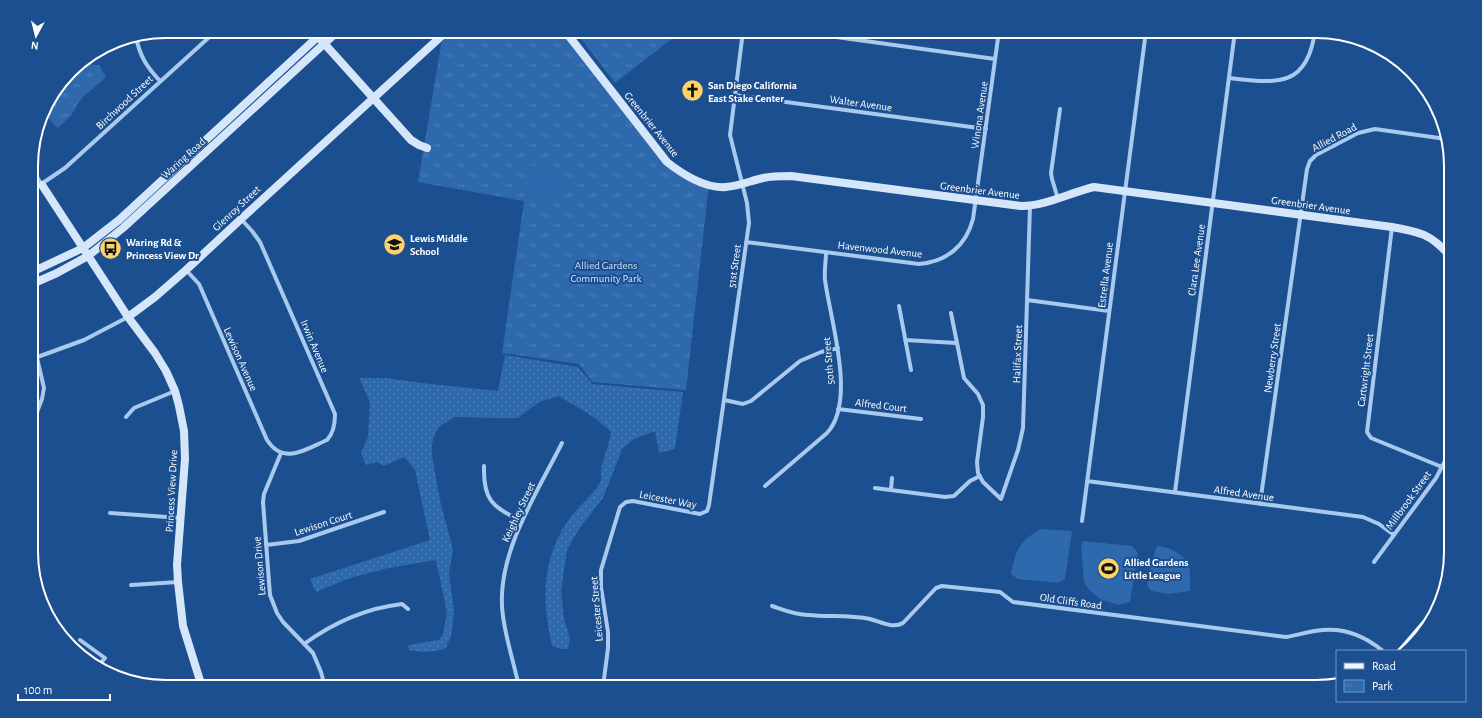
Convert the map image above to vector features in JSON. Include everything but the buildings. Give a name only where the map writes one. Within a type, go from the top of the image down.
[{"type":"street","name":"Birchwood Street","points":[[38,187],[65,168],[208,38]]},
{"type":"street","name":"Waring Road","points":[[38,269],[83,248],[119,220],[313,38]]},
{"type":"street","points":[[321,38],[411,140],[427,148]]},
{"type":"street","name":"Waring Road","points":[[38,281],[88,256],[123,228],[330,38]]},
{"type":"street","name":"Glenroy Street","points":[[38,358],[84,340],[128,317],[155,297],[439,38]]},
{"type":"street","name":"Greenbrier Avenue","points":[[570,38],[667,162],[680,173],[702,183],[716,187],[742,185],[763,178],[791,176],[1020,206],[1041,204],[1081,190],[1094,188],[1392,227],[1419,232],[1439,243],[1444,249]]},
{"type":"street","name":"51st Street","points":[[709,505],[749,224],[746,202],[730,135],[742,38]]},
{"type":"street","points":[[844,38],[995,59]]},
{"type":"street","name":"Winona Avenue","points":[[976,201],[998,38]]},
{"type":"street","name":"Estrella Avenue","points":[[1082,521],[1145,38]]},
{"type":"street","name":"Clara Lee Avenue","points":[[1175,492],[1234,38]]},
{"type":"street","points":[[1229,78],[1270,82],[1282,80],[1293,75],[1302,67],[1309,57],[1314,45],[1314,38]]},
{"type":"street","points":[[137,41],[138,49],[146,66],[160,81]]},
{"type":"street","name":"Walter Avenue","points":[[734,95],[986,130]]},
{"type":"street","points":[[1058,199],[1051,173],[1060,109]]},
{"type":"street","name":"Allied Road","points":[[1300,215],[1307,169],[1310,161],[1316,155],[1358,133],[1375,129],[1441,138]]},
{"type":"street","points":[[38,179],[42,185]]},
{"type":"street","name":"Princess View Drive","points":[[42,185],[128,317],[155,353],[166,372],[179,406],[185,459],[177,564],[178,582],[183,626],[200,680]]},
{"type":"street","name":"Havenwood Avenue","points":[[746,242],[919,264],[933,262],[952,252],[963,242],[972,225],[976,201]]},
{"type":"street","name":"Halifax Street","points":[[980,476],[983,482],[1001,499],[1018,450],[1023,428],[1030,206]]},
{"type":"street","name":"Newberry Street","points":[[1260,504],[1300,215]]},
{"type":"street","name":"Irwin Avenue","points":[[241,218],[260,242],[335,414],[335,424],[327,440],[296,454],[281,453]]},
{"type":"street","name":"Cartwright Street","points":[[1392,227],[1367,432],[1371,438],[1442,467]]},
{"type":"street","name":"50th Street","points":[[765,486],[832,427],[838,409],[841,383],[838,348],[824,278],[826,252]]},
{"type":"street","name":"Lewison Avenue","points":[[186,270],[199,284],[268,440],[272,447],[281,453]]},
{"type":"street","points":[[1028,300],[1109,311]]},
{"type":"street","points":[[898,306],[911,370]]},
{"type":"street","points":[[875,488],[945,497],[954,496],[970,482],[980,476],[978,473],[977,462],[984,417],[983,405],[978,394],[964,378],[951,314]]},
{"type":"street","points":[[905,340],[956,343]]},
{"type":"street","points":[[724,400],[743,404],[751,401],[800,361],[821,352],[838,348]]},
{"type":"street","points":[[38,362],[44,388],[38,409]]},
{"type":"street","points":[[126,417],[134,408],[174,391]]},
{"type":"street","name":"Alfred Court","points":[[838,409],[921,419]]},
{"type":"street","name":"Keighley Street","points":[[517,680],[503,615],[502,597],[504,576],[509,552],[522,522],[562,443]]},
{"type":"street","name":"Lewison Drive","points":[[281,453],[262,502],[270,595],[277,613],[283,622],[312,654],[323,680]]},
{"type":"street","name":"Millbrook Street","points":[[1374,562],[1436,478],[1444,463]]},
{"type":"street","points":[[484,466],[484,485],[490,499],[499,509],[522,522]]},
{"type":"street","points":[[891,490],[892,478]]},
{"type":"street","name":"Alfred Avenue","points":[[1087,481],[1363,517],[1379,524],[1394,536]]},
{"type":"street","name":"Leicester Way","points":[[620,507],[626,502],[633,501],[700,514],[707,511],[709,505]]},
{"type":"street","name":"Leicester Street","points":[[604,680],[608,648],[608,632],[601,587],[601,570],[620,507]]},
{"type":"street","name":"Lewison Court","points":[[266,545],[299,541],[384,512]]},
{"type":"street","points":[[110,513],[181,518]]},
{"type":"street","points":[[131,586],[178,582]]},
{"type":"street","name":"Old Cliffs Road","points":[[772,606],[792,613],[808,616],[834,615],[870,619],[892,626],[903,623],[936,588],[942,586],[1000,592],[1013,602],[1286,637],[1323,630],[1343,631],[1356,634],[1382,650]]},
{"type":"street","points":[[304,644],[322,631],[376,608],[402,604],[408,609]]},
{"type":"street","points":[[80,640],[105,658],[101,662]]},
{"type":"green space","name":"Allied Gardens Community Park","points":[[446,38],[570,38],[663,157],[709,184],[686,390],[592,382],[579,364],[502,353],[524,201],[418,182],[441,45]]},
{"type":"green space","points":[[581,38],[673,38],[615,83]]},
{"type":"green space","points":[[91,63],[92,65],[99,65],[106,77],[84,96],[72,114],[58,128],[48,118],[60,95],[82,70]]},
{"type":"green space","points":[[527,165],[562,169],[558,198],[523,194]]},
{"type":"green space","points":[[505,355],[578,367],[592,384],[683,392],[675,449],[659,453],[655,431],[634,439],[622,449],[603,498],[579,529],[567,550],[561,591],[564,619],[570,638],[568,649],[561,649],[552,646],[548,629],[546,594],[550,562],[562,530],[572,515],[592,493],[601,480],[601,467],[611,432],[595,418],[559,396],[539,402],[518,418],[455,417],[441,425],[435,433],[432,444],[432,456],[441,505],[453,549],[449,573],[454,610],[453,624],[451,636],[446,648],[428,652],[409,650],[408,645],[439,640],[443,634],[447,613],[436,560],[388,568],[350,578],[316,592],[310,579],[430,540],[415,470],[404,457],[383,466],[377,462],[366,465],[361,453],[368,437],[370,402],[359,378],[386,378],[498,391]]},
{"type":"green space","points":[[1042,529],[1072,531],[1065,579],[1058,583],[1018,579],[1011,574],[1014,559],[1020,547],[1028,537]]},
{"type":"green space","name":"Allied Gardens Little League","points":[[1083,541],[1132,546],[1138,553],[1130,602],[1118,605],[1100,599],[1089,590],[1084,582],[1081,547]]},
{"type":"green space","points":[[1157,546],[1172,550],[1184,558],[1187,562],[1190,572],[1190,591],[1169,594],[1151,591],[1147,586],[1150,567]]},
{"type":"place","name":"San Diego California East Stake Center","points":[[693,91]]},
{"type":"place","name":"Lewis Middle School","points":[[394,244]]},
{"type":"place","name":"Waring Rd & Princess View Dr","points":[[111,248]]},
{"type":"place","name":"Allied Gardens Little League","points":[[1109,568]]}]
